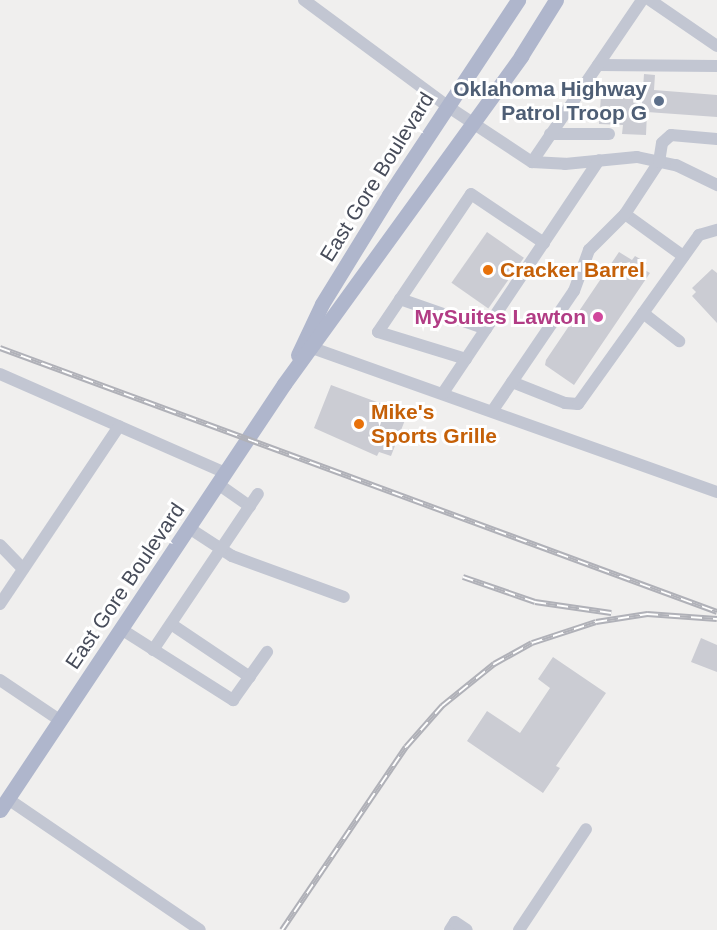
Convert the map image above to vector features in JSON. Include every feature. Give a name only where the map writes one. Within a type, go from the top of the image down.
[{"type":"main road","name":"East Gore Boulevard","points":[[307,346],[322,304],[447,106],[518,0]]},
{"type":"main road","name":"East Gore Boulevard","points":[[4,805],[222,479],[307,346],[471,122],[556,0]]},
{"type":"street","points":[[304,0],[447,106],[532,162],[556,164],[637,157],[676,165],[717,185]]},
{"type":"street","points":[[532,162],[642,0]]},
{"type":"street","points":[[650,0],[717,46]]},
{"type":"street","points":[[598,65],[717,66]]},
{"type":"street","points":[[550,134],[609,134]]},
{"type":"street","points":[[493,410],[574,291],[589,250],[625,214],[659,162],[662,143],[671,135],[717,139]]},
{"type":"street","points":[[443,393],[600,160]]},
{"type":"street","points":[[466,359],[378,332],[471,194],[544,243]]},
{"type":"street","points":[[625,214],[683,256]]},
{"type":"street","points":[[512,382],[565,403],[578,404],[699,235],[716,233]]},
{"type":"street","points":[[400,299],[486,329]]},
{"type":"street","points":[[644,313],[679,341]]},
{"type":"street","points":[[307,346],[493,410],[717,492]]},
{"type":"street","points":[[0,374],[119,426],[222,479],[250,506]]},
{"type":"street","points":[[0,604],[119,426]]},
{"type":"street","points":[[153,650],[258,494]]},
{"type":"street","points":[[189,528],[221,550],[344,597]]},
{"type":"street","points":[[0,545],[23,569]]},
{"type":"street","points":[[171,624],[250,677]]},
{"type":"street","points":[[121,629],[227,700],[236,697],[267,652]]},
{"type":"street","points":[[0,680],[61,721]]},
{"type":"street","points":[[4,805],[200,930]]},
{"type":"street","points":[[519,930],[586,829]]},
{"type":"street","points":[[450,930],[455,922],[467,930]]},
{"type":"building","name":"Oklahoma Highway Patrol Troop G","points":[[644,74],[655,75],[654,90],[717,95],[717,117],[647,112],[646,135],[622,134],[623,125],[599,124],[601,95],[609,95],[610,82],[619,82],[619,87],[643,89]]},
{"type":"building","name":"Cracker Barrel","points":[[487,232],[524,258],[488,309],[451,283]]},
{"type":"building","name":"MySuites Lawton","points":[[619,252],[632,260],[635,256],[647,263],[643,269],[650,273],[574,385],[545,365],[546,360]]},
{"type":"building","points":[[712,269],[717,273],[717,323],[692,296],[696,292],[692,288]]},
{"type":"building","name":"Mike's Sports Grille","points":[[331,385],[401,411],[405,420],[391,456],[379,452],[377,456],[314,428]]},
{"type":"building","points":[[701,638],[717,645],[717,672],[691,662]]},
{"type":"building","points":[[553,657],[606,693],[556,766],[560,768],[543,793],[467,741],[487,711],[520,733],[550,688],[538,679]]},
{"type":"railway","points":[[0,348],[717,612]]},
{"type":"railway","points":[[463,577],[535,602],[611,613]]},
{"type":"railway","points":[[282,930],[406,747],[442,706],[494,664],[532,643],[596,622],[647,614],[717,619]]},
{"type":"place","name":"Oklahoma Highway Patrol Troop G","points":[[659,101]]},
{"type":"place","name":"Cracker Barrel","points":[[488,270]]},
{"type":"place","name":"MySuites Lawton","points":[[598,317]]},
{"type":"place","name":"Mike's Sports Grille","points":[[359,424]]}]
